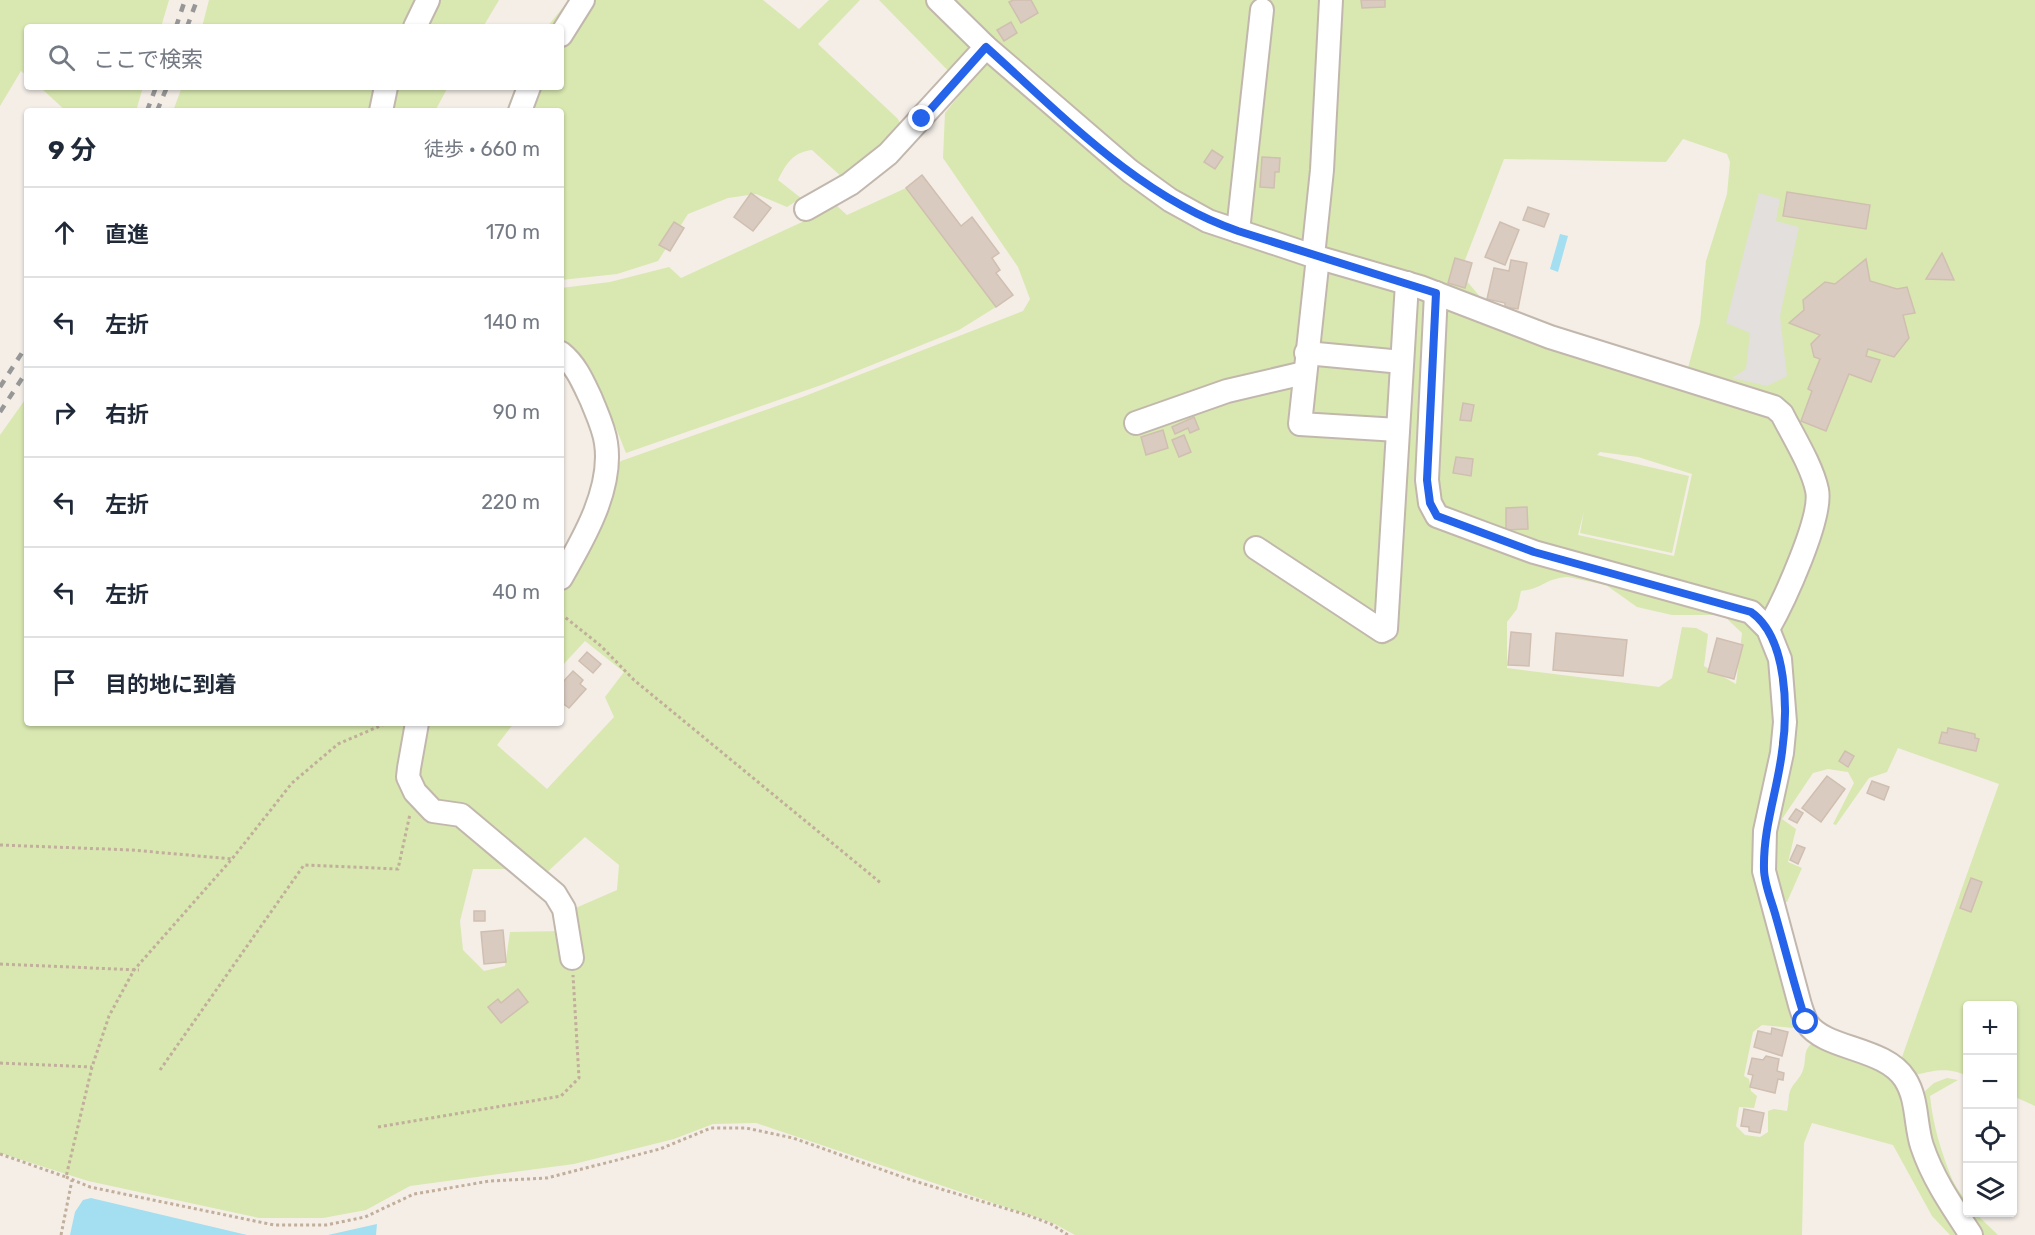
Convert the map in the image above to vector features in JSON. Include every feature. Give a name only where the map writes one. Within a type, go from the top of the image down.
[{"type":"street","points":[[416,24],[428,0]]},
{"type":"street","points":[[564,30],[583,0]]},
{"type":"street","points":[[938,0],[986,47],[1070,121],[1146,183],[1170,200],[1208,221],[1315,257],[1407,283],[1550,337],[1763,401],[1782,414],[1815,484],[1818,501],[1803,554],[1768,629]]},
{"type":"street","points":[[1331,0],[1322,170],[1300,424],[1398,430]]},
{"type":"street","points":[[1238,231],[1262,10]]},
{"type":"street","points":[[806,209],[850,184],[888,154],[986,47]]},
{"type":"street","points":[[382,108],[385,90]]},
{"type":"street","points":[[521,108],[528,90]]},
{"type":"street","points":[[1256,548],[1383,631],[1386,629],[1407,283]]},
{"type":"street","points":[[1436,293],[1427,480],[1430,503],[1437,516],[1534,552],[1751,612],[1768,629],[1780,659],[1785,722],[1782,753],[1766,831],[1764,871],[1800,1005],[1806,1022],[1817,1033],[1886,1062],[1905,1079],[1915,1104],[1921,1145],[1939,1188],[1971,1235]]},
{"type":"street","points":[[564,355],[571,361],[580,375],[601,422],[608,455],[600,496],[574,556],[564,573]]},
{"type":"street","points":[[1136,423],[1305,363],[1402,362]]},
{"type":"street","points":[[416,726],[408,777],[415,792],[433,811],[461,815],[555,894],[564,909],[572,958]]},
{"type":"path","points":[[564,616],[601,646],[634,680],[882,884]]},
{"type":"path","points":[[66,1177],[92,1067],[109,1016],[134,970],[232,859],[292,783],[338,744],[380,726]]},
{"type":"path","points":[[160,1070],[304,865],[398,869],[415,792]]},
{"type":"path","points":[[0,845],[132,850],[232,859]]},
{"type":"path","points":[[378,1127],[561,1096],[579,1077],[572,958]]},
{"type":"path","points":[[0,964],[139,970]]},
{"type":"path","points":[[0,1064],[92,1067]]},
{"type":"path","points":[[0,1154],[90,1187],[274,1225],[326,1225],[365,1217],[414,1194],[490,1181],[547,1178],[660,1149],[711,1128],[746,1128],[793,1138],[911,1180],[1027,1215],[1051,1224],[1068,1235]]},
{"type":"path","points":[[61,1235],[72,1180]]},
{"type":"green space","points":[[0,0],[169,0],[162,24],[24,24],[24,74],[21,71],[0,106]]},
{"type":"green space","points":[[209,0],[499,0],[485,24],[203,24]]},
{"type":"green space","points":[[569,0],[763,0],[799,29],[829,0],[860,0],[818,44],[898,119],[903,130],[843,178],[812,150],[795,156],[787,164],[778,180],[801,198],[787,207],[756,194],[728,198],[688,214],[658,261],[617,274],[564,280],[564,108],[507,108],[515,90],[564,90],[564,24],[549,24]]},
{"type":"green space","points":[[879,0],[2035,0],[2035,1106],[2017,1098],[2017,1001],[1963,1001],[1963,1074],[1942,1070],[1915,1075],[1902,1057],[1999,784],[1898,748],[1887,772],[1869,778],[1836,825],[1833,824],[1854,783],[1848,772],[1828,769],[1813,773],[1782,819],[1796,829],[1788,862],[1802,868],[1787,902],[1779,903],[1796,1020],[1793,1028],[1762,1025],[1753,1032],[1744,1076],[1749,1079],[1751,1091],[1757,1096],[1754,1108],[1739,1107],[1736,1126],[1745,1135],[1760,1137],[1768,1132],[1768,1111],[1774,1109],[1787,1111],[1790,1091],[1802,1073],[1806,1053],[1812,1043],[1868,1061],[1896,1081],[1962,1235],[1950,1235],[1932,1216],[1893,1145],[1812,1123],[1804,1143],[1802,1235],[1075,1235],[1053,1223],[756,1123],[713,1124],[674,1139],[574,1164],[410,1186],[366,1210],[323,1218],[259,1218],[88,1181],[0,1153],[0,435],[24,401],[24,726],[512,726],[497,745],[547,789],[614,717],[605,697],[624,672],[585,641],[564,664],[564,581],[612,470],[621,461],[805,396],[1023,311],[1030,299],[1018,267],[943,158],[945,113],[965,88]],"holes":[[[1683,139],[1727,154],[1730,162],[1727,194],[1706,261],[1700,323],[1688,368],[1539,324],[1487,305],[1460,273],[1504,159],[1666,162]],[[1600,452],[1638,457],[1692,474],[1674,556],[1578,535],[1584,511],[1580,533],[1672,553],[1689,476],[1597,455]],[[1568,577],[1606,585],[1637,607],[1672,615],[1723,615],[1742,633],[1736,684],[1704,666],[1708,634],[1696,628],[1682,627],[1672,678],[1659,687],[1507,668],[1507,622],[1517,609],[1521,591]],[[585,837],[619,865],[617,890],[571,910],[562,931],[510,932],[505,966],[484,971],[463,950],[460,921],[473,869],[516,869],[543,876]]]},
{"type":"green space","points":[[43,90],[142,90],[137,108],[63,108]]},
{"type":"green space","points":[[181,90],[446,90],[437,108],[174,108]]},
{"type":"green space","points":[[906,188],[996,307],[959,330],[827,383],[626,453],[599,392],[582,364],[564,342],[564,288],[610,282],[669,267],[681,278],[837,206],[847,215]]},
{"type":"green space","points":[[1947,1078],[1958,1080],[1930,1096],[1941,1148],[1952,1179],[1963,1197],[1963,1208],[1942,1169],[1929,1132],[1923,1093],[1934,1083]]},
{"type":"green space","points":[[1969,1217],[1979,1217],[1998,1235],[1982,1235]]},
{"type":"shaded area","points":[[1759,193],[1780,199],[1776,221],[1799,227],[1780,316],[1787,376],[1767,386],[1732,378],[1746,369],[1750,333],[1726,323]]},
{"type":"water","points":[[1560,234],[1568,236],[1558,272],[1550,269]]},
{"type":"water","points":[[91,1198],[247,1235],[70,1235],[75,1212],[83,1200]]},
{"type":"water","points":[[377,1224],[376,1235],[328,1235]]},
{"type":"building","points":[[1031,0],[1038,13],[1021,23],[1009,2]]},
{"type":"building","points":[[1361,0],[1385,0],[1385,7],[1362,8]]},
{"type":"building","points":[[1011,22],[1017,33],[1004,41],[997,30]]},
{"type":"building","points":[[1212,150],[1223,157],[1215,169],[1204,162]]},
{"type":"building","points":[[1262,157],[1280,158],[1279,172],[1275,172],[1274,188],[1260,187]]},
{"type":"building","points":[[922,175],[961,226],[972,217],[999,253],[992,258],[1000,270],[996,273],[1013,295],[996,307],[906,188]]},
{"type":"building","points":[[1787,192],[1870,205],[1866,229],[1783,216]]},
{"type":"building","points":[[751,193],[771,208],[753,231],[734,217]]},
{"type":"building","points":[[1528,207],[1549,214],[1544,227],[1523,220]]},
{"type":"building","points":[[674,222],[684,228],[670,251],[659,245]]},
{"type":"building","points":[[1500,222],[1519,230],[1505,265],[1485,257]]},
{"type":"building","points":[[1942,253],[1954,280],[1926,279]]},
{"type":"building","points":[[1455,258],[1472,263],[1465,288],[1448,283]]},
{"type":"building","points":[[1866,259],[1870,281],[1897,289],[1907,287],[1915,313],[1903,315],[1909,338],[1894,357],[1868,349],[1866,356],[1880,360],[1871,382],[1849,374],[1826,431],[1801,421],[1812,391],[1808,389],[1820,359],[1814,357],[1811,344],[1820,335],[1789,323],[1804,310],[1803,300],[1825,282],[1835,284]]},
{"type":"building","points":[[1511,260],[1527,263],[1518,309],[1505,307],[1505,303],[1487,299],[1494,268],[1509,271]]},
{"type":"building","points":[[1463,403],[1474,405],[1471,421],[1460,420]]},
{"type":"building","points":[[1194,417],[1199,429],[1190,433],[1188,428],[1175,434],[1172,427]]},
{"type":"building","points":[[1163,430],[1168,448],[1146,455],[1141,437]]},
{"type":"building","points":[[1184,435],[1191,452],[1179,457],[1172,440]]},
{"type":"building","points":[[1456,457],[1473,459],[1471,476],[1453,473]]},
{"type":"building","points":[[1527,507],[1528,529],[1506,530],[1506,508]]},
{"type":"building","points":[[1511,632],[1531,634],[1529,666],[1508,665]]},
{"type":"building","points":[[1556,633],[1627,640],[1623,676],[1553,670]]},
{"type":"building","points":[[1717,638],[1743,645],[1734,679],[1708,672]]},
{"type":"building","points":[[587,652],[601,664],[593,673],[579,661]]},
{"type":"building","points":[[573,671],[583,680],[580,684],[586,689],[569,708],[564,704],[564,681]]},
{"type":"building","points":[[1948,728],[1975,734],[1975,738],[1979,739],[1976,751],[1939,743],[1942,732],[1947,733]]},
{"type":"building","points":[[1845,751],[1854,756],[1848,767],[1839,761]]},
{"type":"building","points":[[1827,776],[1845,789],[1821,822],[1802,808]]},
{"type":"building","points":[[1872,781],[1889,787],[1884,800],[1867,793]]},
{"type":"building","points":[[1796,809],[1803,813],[1797,823],[1789,819]]},
{"type":"building","points":[[1797,845],[1805,848],[1798,864],[1790,860]]},
{"type":"building","points":[[1971,878],[1982,882],[1971,912],[1960,908]]},
{"type":"building","points":[[474,911],[485,911],[485,921],[474,921]]},
{"type":"building","points":[[503,930],[506,962],[484,964],[481,932]]},
{"type":"building","points":[[518,989],[528,1002],[501,1023],[488,1007],[498,999],[501,1003]]},
{"type":"building","points":[[1772,1028],[1788,1032],[1782,1056],[1754,1047],[1758,1031],[1771,1034]]},
{"type":"building","points":[[1766,1056],[1779,1059],[1777,1071],[1784,1073],[1783,1080],[1778,1079],[1775,1093],[1750,1087],[1753,1075],[1748,1074],[1752,1058],[1763,1060]]},
{"type":"building","points":[[1744,1109],[1764,1113],[1760,1133],[1749,1131],[1749,1127],[1741,1126]]},
{"type":"railway","points":[[177,24],[185,0]]},
{"type":"railway","points":[[188,24],[197,0]]},
{"type":"railway","points":[[148,108],[155,90]]},
{"type":"railway","points":[[158,108],[166,90]]},
{"type":"railway","points":[[0,387],[24,350]]},
{"type":"railway","points":[[0,412],[24,376]]},
{"type":"route","points":[[922,119],[986,47],[1130,171],[1170,200],[1208,221],[1436,293],[1427,480],[1430,503],[1437,516],[1534,552],[1751,612],[1760,618],[1775,643],[1780,659],[1785,722],[1782,753],[1766,831],[1764,871],[1806,1022]]}]
